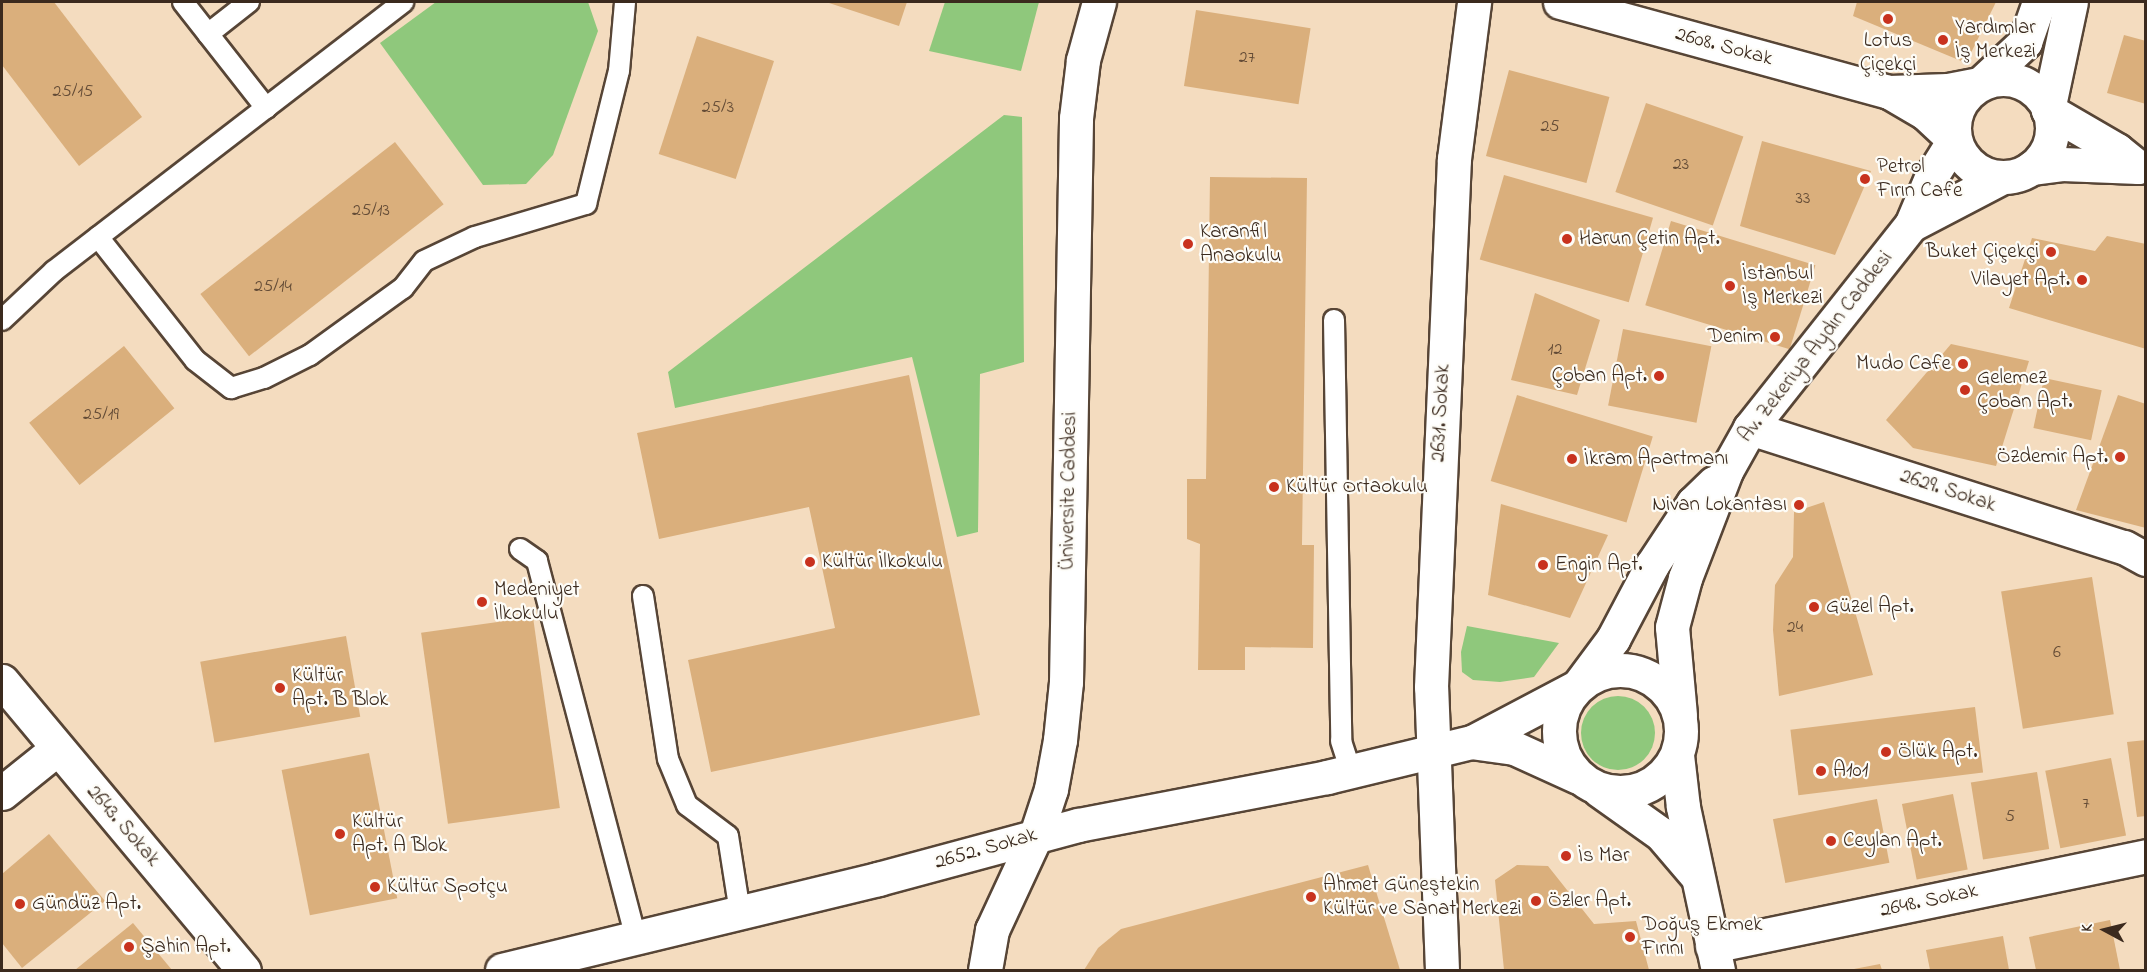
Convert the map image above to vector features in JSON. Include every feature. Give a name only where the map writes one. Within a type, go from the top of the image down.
[{"type":"street","name":"Üniversite Caddesi","points":[[985,970],[992,930],[1036,835],[1051,789],[1066,682],[1076,118],[1083,60],[1099,2]]},
{"type":"street","name":"2631. Sokak","points":[[1442,970],[1431,687],[1442,379],[1454,159],[1474,2]]},
{"type":"street","name":"2608. Sokak","points":[[1560,2],[1889,92]]},
{"type":"street","points":[[1911,225],[1933,173],[1954,140],[1958,106],[2025,42],[2039,2]]},
{"type":"street","points":[[2016,173],[2050,142],[2048,110],[2071,2]]},
{"type":"street","points":[[1889,92],[1948,90],[2012,79],[2028,86],[2048,110],[2117,150],[2142,168]]},
{"type":"street","points":[[1889,92],[1925,113],[1954,140],[1971,166],[2016,173]]},
{"type":"street","points":[[1911,225],[2016,173],[2062,164],[2142,168]]},
{"type":"street","name":"Av. Zekeriya Aydın Caddesi","points":[[1680,715],[1672,627],[1685,578],[1726,471],[1750,428],[1911,225]]},
{"type":"street","name":"2629. Sokak","points":[[1750,428],[2124,548],[2145,559]]},
{"type":"street","points":[[1699,879],[1661,834],[1587,782],[1563,752],[1559,723],[1565,703],[1613,639],[1652,565],[1693,503],[1726,471]]},
{"type":"street","points":[[1472,742],[1578,686],[1595,674],[1616,669],[1637,671],[1656,681],[1671,696],[1680,715],[1677,755],[1683,807],[1715,958]]},
{"type":"street","name":"2643. Sokak","points":[[2,681],[244,970]]},
{"type":"street","name":"2652. Sokak","points":[[502,970],[582,961],[636,938],[1036,835],[1351,771],[1433,749],[1472,742]]},
{"type":"street","points":[[1472,742],[1514,748],[1614,793],[1633,791],[1667,772],[1677,755]]},
{"type":"street","points":[[2,793],[57,749]]},
{"type":"street","name":"2648. Sokak","points":[[1715,958],[2145,856]]},
{"type":"lane","points":[[183,2],[266,108]]},
{"type":"lane","points":[[208,34],[249,2]]},
{"type":"lane","points":[[2,320],[54,271],[404,2]]},
{"type":"lane","points":[[98,237],[195,360],[231,388],[264,378],[310,356],[403,288],[424,261],[475,237],[586,204],[619,71],[625,2]]},
{"type":"lane","points":[[1335,320],[1341,741],[1351,771]]},
{"type":"lane","points":[[520,549],[537,561],[636,938]]},
{"type":"lane","points":[[643,596],[668,759],[687,805],[728,836],[740,913]]},
{"type":"green space","points":[[436,2],[588,2],[598,31],[553,155],[526,184],[483,185],[380,43]]},
{"type":"green space","points":[[945,2],[1039,2],[1021,71],[929,51]]},
{"type":"green space","points":[[1004,115],[1022,117],[1024,362],[980,374],[978,532],[957,537],[912,357],[675,408],[668,372]]},
{"type":"green space","points":[[1467,626],[1559,643],[1534,677],[1500,682],[1473,680],[1462,672],[1461,652]]},
{"type":"green space","points":[[1618,696],[1632,699],[1644,707],[1652,719],[1655,733],[1652,747],[1644,759],[1632,767],[1618,770],[1604,767],[1592,759],[1584,747],[1581,733],[1584,719],[1592,707],[1604,699]]},
{"type":"building","points":[[2,2],[54,2],[142,117],[79,166],[2,65]]},
{"type":"building","points":[[826,2],[907,2],[899,26]]},
{"type":"building","name":"Yardımlar İş Merkezi","points":[[1857,2],[1996,2],[1966,63],[1853,16]]},
{"type":"building","points":[[1196,10],[1311,28],[1299,104],[1184,86]]},
{"type":"building","points":[[2124,35],[2146,41],[2146,104],[2107,93]]},
{"type":"building","points":[[697,36],[774,61],[736,179],[659,154]]},
{"type":"building","points":[[1509,70],[1609,97],[1586,183],[1486,156]]},
{"type":"building","points":[[1646,103],[1743,137],[1713,225],[1615,192]]},
{"type":"building","points":[[1762,141],[1871,171],[1835,255],[1740,226]]},
{"type":"building","points":[[395,142],[444,204],[249,356],[200,294]]},
{"type":"building","name":"Harun Çetin Apt.","points":[[1504,175],[1653,218],[1629,302],[1480,260]]},
{"type":"building","points":[[1210,177],[1307,178],[1302,545],[1314,545],[1313,648],[1245,647],[1245,670],[1198,670],[1200,544],[1187,539],[1187,479],[1206,479]]},
{"type":"building","name":"İstanbul İş Merkezi","points":[[1671,221],[1815,265],[1790,349],[1645,305]]},
{"type":"building","name":"Vilayet Apt.","points":[[2107,236],[2146,244],[2146,349],[2009,308],[2032,238],[2095,251]]},
{"type":"building","points":[[1535,293],[1600,320],[1577,395],[1511,380]]},
{"type":"building","name":"Çoban Apt.","points":[[1623,329],[1711,346],[1696,423],[1608,406]]},
{"type":"building","name":"Gelemez Çoban Apt.","points":[[1951,344],[2029,361],[1996,466],[1913,448],[1886,420]]},
{"type":"building","points":[[124,346],[174,408],[80,485],[29,423]]},
{"type":"building","points":[[909,375],[980,715],[711,772],[688,660],[835,628],[809,507],[659,539],[637,433]]},
{"type":"building","points":[[2044,378],[2102,390],[2091,440],[2033,428]]},
{"type":"building","name":"İkram Apartmanı","points":[[1517,395],[1653,437],[1626,523],[1491,481]]},
{"type":"building","name":"Özdemir Apt.","points":[[2118,395],[2146,404],[2146,528],[2076,510]]},
{"type":"building","name":"Güzel Apt.","points":[[1824,502],[1873,675],[1779,696],[1773,630],[1775,585],[1793,557],[1794,512]]},
{"type":"building","name":"Engin Apt.","points":[[1501,504],[1608,535],[1570,618],[1488,595]]},
{"type":"building","points":[[2092,577],[2114,714],[2023,729],[2001,591]]},
{"type":"building","points":[[533,617],[560,808],[448,824],[421,633]]},
{"type":"building","name":"Kültür Apt. B Blok","points":[[346,636],[360,717],[214,742],[200,662]]},
{"type":"building","name":"Ölük Apt.","points":[[1975,707],[1983,773],[1798,795],[1790,730]]},
{"type":"building","points":[[2146,740],[2146,816],[2137,817],[2127,742]]},
{"type":"building","name":"Kültür Apt. A Blok","points":[[369,753],[397,898],[310,915],[282,770]]},
{"type":"building","points":[[2111,758],[2126,836],[2060,848],[2045,771]]},
{"type":"building","points":[[2037,772],[2049,849],[1983,860],[1971,782]]},
{"type":"building","points":[[1953,794],[1968,870],[1917,880],[1902,804]]},
{"type":"building","name":"Ceylan Apt.","points":[[1877,799],[1889,863],[1785,883],[1773,819]]},
{"type":"building","points":[[49,834],[105,901],[22,968],[2,943],[2,874]]},
{"type":"building","name":"Ahmet Güneştekin Kültür ve Sanat Merkezi","points":[[1368,865],[1400,970],[1084,970],[1098,948],[1121,929]]},
{"type":"building","name":"Özler Apt.","points":[[1517,865],[1548,866],[1594,924],[1636,921],[1649,970],[1504,970],[1495,880]]},
{"type":"building","points":[[2110,920],[2120,970],[2036,970],[2029,937]]},
{"type":"building","name":"Şahin Apt.","points":[[133,923],[172,970],[75,970]]},
{"type":"building","points":[[2003,936],[2009,970],[1930,970],[1926,950]]},
{"type":"building","points":[[1880,964],[1882,970],[1854,970],[1854,969]]},
{"type":"place","name":"Lotus Çiçekçi","points":[[1888,19]]},
{"type":"place","name":"Yardımlar İş Merkezi","points":[[1943,40]]},
{"type":"place","name":"Petrol Fırın Cafe","points":[[1865,179]]},
{"type":"place","name":"Harun Çetin Apt.","points":[[1567,239]]},
{"type":"place","name":"Karanfil Anaokulu","points":[[1188,244]]},
{"type":"place","name":"Buket Çiçekçi","points":[[2051,252]]},
{"type":"place","name":"Vilayet Apt.","points":[[2082,280]]},
{"type":"place","name":"İstanbul İş Merkezi","points":[[1730,286]]},
{"type":"place","name":"Denim","points":[[1775,337]]},
{"type":"place","name":"Mudo Cafe","points":[[1963,364]]},
{"type":"place","name":"Çoban Apt.","points":[[1659,376]]},
{"type":"place","name":"Gelemez Çoban Apt.","points":[[1965,390]]},
{"type":"place","name":"Özdemir Apt.","points":[[2120,457]]},
{"type":"place","name":"İkram Apartmanı","points":[[1572,459]]},
{"type":"place","name":"Kültür Ortaokulu","points":[[1274,487]]},
{"type":"place","name":"Nivan Lokantası","points":[[1799,505]]},
{"type":"place","name":"Kültür İlkokulu","points":[[810,562]]},
{"type":"place","name":"Engin Apt.","points":[[1543,565]]},
{"type":"place","name":"Medeniyet İlkokulu","points":[[482,602]]},
{"type":"place","name":"Güzel Apt.","points":[[1814,607]]},
{"type":"place","name":"Kültür Apt. B Blok","points":[[280,688]]},
{"type":"place","name":"Ölük Apt.","points":[[1886,752]]},
{"type":"place","name":"A101","points":[[1821,771]]},
{"type":"place","name":"Kültür Apt. A Blok","points":[[340,834]]},
{"type":"place","name":"Ceylan Apt.","points":[[1831,841]]},
{"type":"place","name":"İs Mar","points":[[1566,856]]},
{"type":"place","name":"Kültür Spotçu","points":[[375,887]]},
{"type":"place","name":"Ahmet Güneştekin Kültür ve Sanat Merkezi","points":[[1311,897]]},
{"type":"place","name":"Özler Apt.","points":[[1536,901]]},
{"type":"place","name":"Gündüz Apt.","points":[[20,904]]},
{"type":"place","name":"Doğuş Ekmek Fırını","points":[[1630,937]]},
{"type":"place","name":"Şahin Apt.","points":[[129,947]]}]
